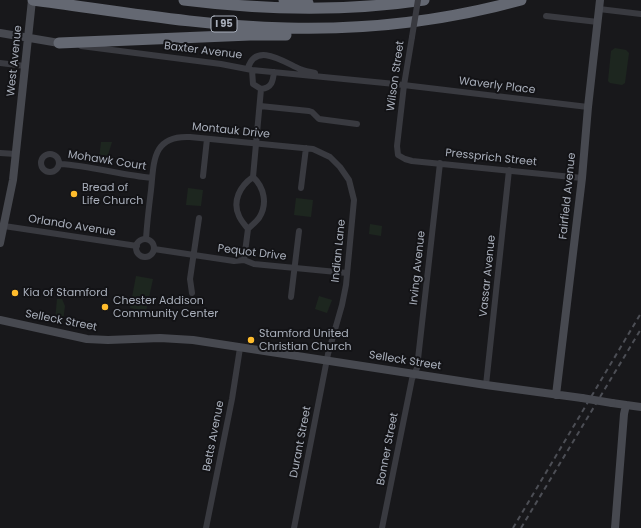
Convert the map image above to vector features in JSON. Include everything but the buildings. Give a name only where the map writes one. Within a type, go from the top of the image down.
[{"type":"highway","name":"I 95","points":[[36,0],[240,26],[309,28],[379,25],[448,16],[521,0]]},
{"type":"highway","name":"I 95","points":[[184,0],[237,6],[276,8],[352,8],[424,0]]},
{"type":"highway","points":[[284,0],[352,8]]},
{"type":"highway","points":[[59,43],[250,35],[297,35],[379,25]]},
{"type":"main road","name":"West Avenue","points":[[0,243],[12,186],[28,37],[36,0]]},
{"type":"main road","name":"Fairfield Avenue","points":[[556,394],[582,178],[600,0]]},
{"type":"main road","name":"Baxter Avenue","points":[[0,33],[59,43]]},
{"type":"main road","name":"Selleck Street","points":[[0,320],[88,339],[108,340],[167,338],[193,340],[641,407]]},
{"type":"main road","points":[[615,528],[622,429],[626,404]]},
{"type":"street","name":"Wilson Street","points":[[398,155],[397,146],[404,85],[418,0]]},
{"type":"street","points":[[599,9],[641,14]]},
{"type":"street","points":[[546,16],[598,22]]},
{"type":"street","name":"Baxter Avenue","points":[[59,43],[274,72],[404,85]]},
{"type":"street","points":[[274,72],[271,85],[266,89],[262,89],[253,84],[250,64],[254,58],[264,55],[274,57],[302,70],[334,78]]},
{"type":"street","points":[[0,63],[25,66]]},
{"type":"street","name":"Waverly Place","points":[[404,85],[588,107]]},
{"type":"street","points":[[248,229],[238,216],[237,198],[240,189],[253,177],[262,89]]},
{"type":"street","points":[[260,106],[309,111],[312,112],[319,120],[357,124]]},
{"type":"street","name":"Montauk Drive","points":[[146,239],[155,157],[160,148],[176,137],[182,136],[306,148],[323,153]]},
{"type":"street","points":[[203,176],[207,139]]},
{"type":"street","points":[[301,188],[306,148]]},
{"type":"street","points":[[0,153],[16,154]]},
{"type":"street","name":"Indian Lane","points":[[323,153],[335,162],[345,173],[353,193],[353,221],[342,305],[327,360]]},
{"type":"street","name":"Pressprich Street","points":[[398,155],[405,159],[582,178]]},
{"type":"street","name":"Irving Avenue","points":[[414,374],[417,368],[428,280],[440,163]]},
{"type":"street","name":"Mohawk Court","points":[[60,164],[98,168],[131,176],[152,178]]},
{"type":"street","name":"Vassar Avenue","points":[[486,385],[509,170]]},
{"type":"street","points":[[244,260],[248,229],[262,212],[264,204],[263,191],[253,177]]},
{"type":"street","points":[[192,293],[190,279],[199,218]]},
{"type":"street","name":"Orlando Avenue","points":[[4,226],[136,246],[139,254],[142,256],[150,256],[154,249]]},
{"type":"street","points":[[291,297],[299,231]]},
{"type":"street","points":[[136,246],[142,240],[146,239],[152,242],[154,249]]},
{"type":"street","name":"Pequot Drive","points":[[154,249],[234,261],[244,260],[254,264],[347,272]]},
{"type":"street","name":"Betts Avenue","points":[[206,528],[232,399],[240,348]]},
{"type":"street","name":"Durant Street","points":[[294,528],[327,360]]},
{"type":"street","name":"Bonner Street","points":[[382,528],[414,374]]},
{"type":"shaded area","points":[[615,48],[626,50],[629,53],[625,83],[622,85],[610,83],[608,81],[611,51]]},
{"type":"shaded area","points":[[101,142],[112,142],[106,161],[99,159]]},
{"type":"shaded area","points":[[188,188],[203,190],[201,206],[186,205]]},
{"type":"shaded area","points":[[296,198],[313,200],[311,217],[294,215]]},
{"type":"shaded area","points":[[370,224],[382,226],[381,236],[369,234]]},
{"type":"shaded area","points":[[136,276],[153,279],[146,311],[130,308]]},
{"type":"shaded area","points":[[319,296],[332,300],[327,313],[315,309]]},
{"type":"shaded area","points":[[57,299],[62,299],[65,306],[63,322],[55,321]]},
{"type":"railway","points":[[513,528],[641,313]]},
{"type":"railway","points":[[521,528],[641,329]]},
{"type":"place","name":"Bread of Life Church","points":[[74,194]]},
{"type":"place","name":"Kia of Stamford","points":[[15,293]]},
{"type":"place","name":"Chester Addison Community Center","points":[[105,307]]},
{"type":"place","name":"Stamford United Christian Church","points":[[251,340]]}]
